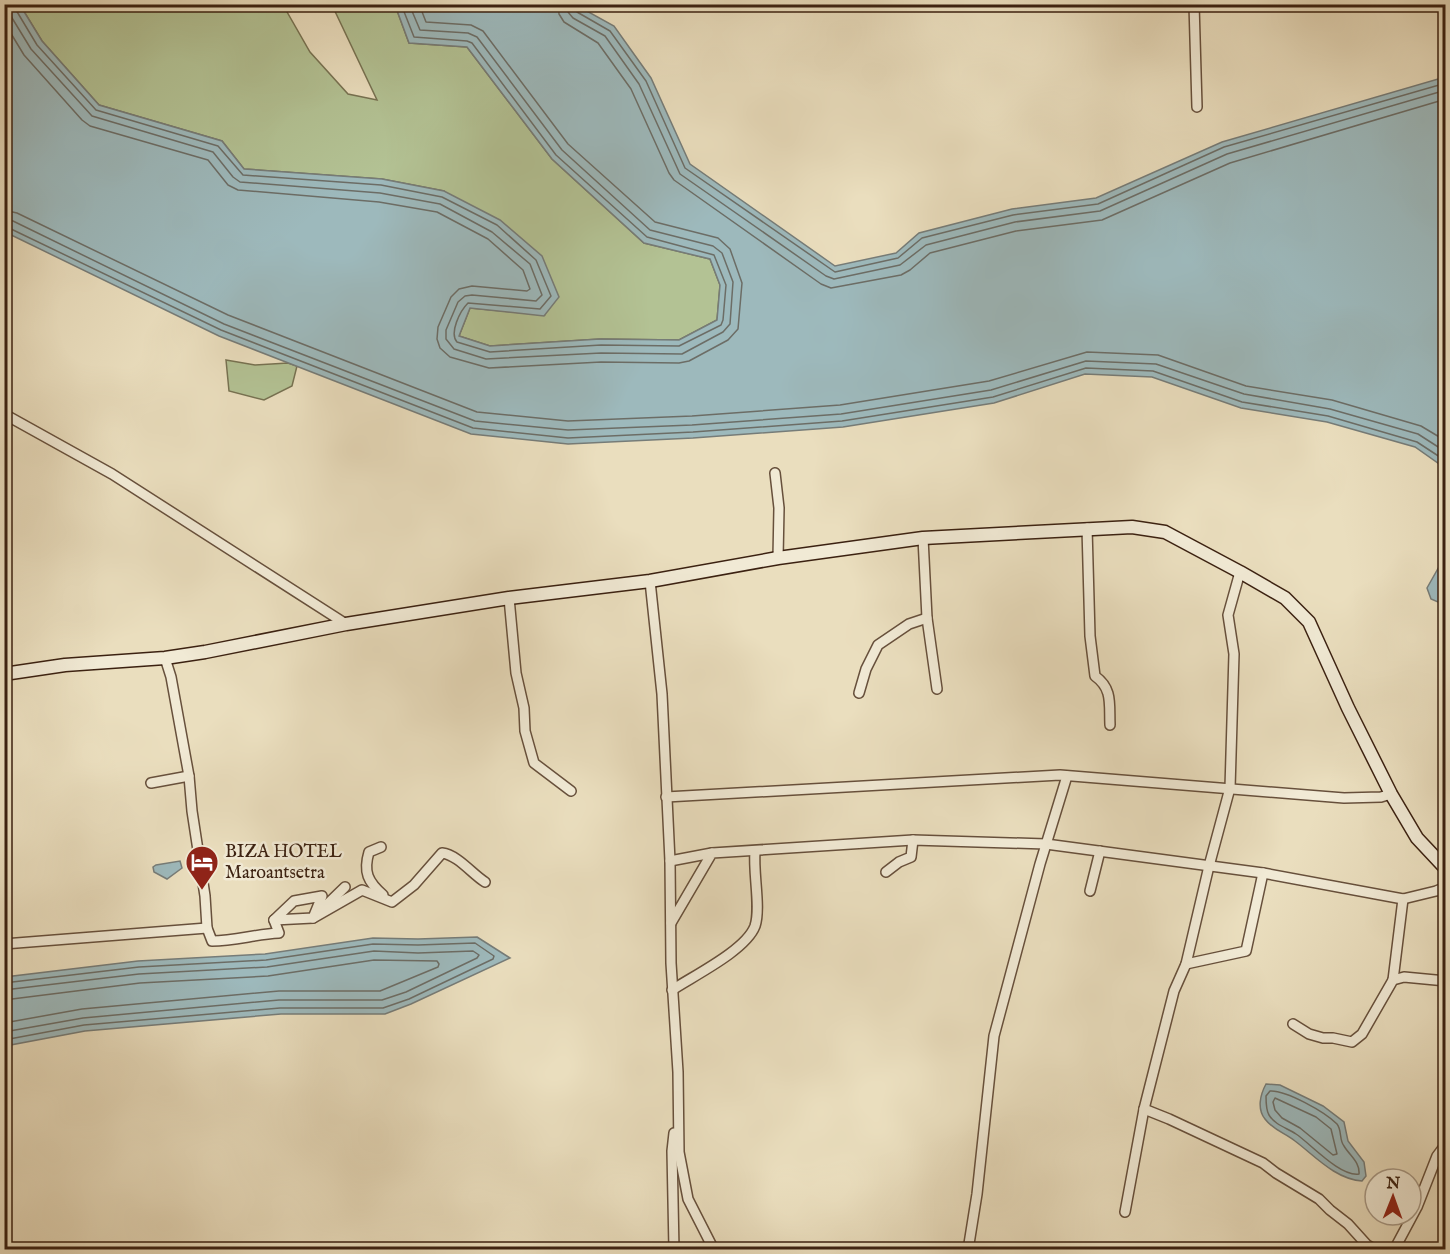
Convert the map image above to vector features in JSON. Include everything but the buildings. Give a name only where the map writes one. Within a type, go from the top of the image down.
[{"type":"main road","points":[[4,674],[64,665],[165,658],[346,624],[509,598],[651,581],[778,558],[923,538],[1132,527],[1165,532],[1240,572],[1285,598],[1309,622],[1348,708],[1391,794],[1417,838],[1446,869]]},
{"type":"street","points":[[1194,4],[1197,107]]},
{"type":"street","points":[[4,414],[112,474],[346,624]]},
{"type":"street","points":[[775,473],[779,508],[778,558]]},
{"type":"street","points":[[1087,528],[1090,636],[1095,675],[1105,683],[1109,696],[1110,725]]},
{"type":"street","points":[[923,538],[927,618],[937,689]]},
{"type":"street","points":[[1125,1212],[1144,1109],[1174,991],[1186,964],[1230,788],[1234,654],[1228,615],[1240,572]]},
{"type":"street","points":[[651,581],[662,694],[670,861],[672,990],[679,1152],[688,1199],[714,1250]]},
{"type":"street","points":[[509,598],[516,673],[524,708],[525,731],[534,763],[571,791]]},
{"type":"street","points":[[859,693],[866,669],[878,645],[909,624],[927,618]]},
{"type":"street","points":[[165,658],[171,677],[189,776],[207,928],[212,941],[279,933],[274,920]]},
{"type":"street","points":[[151,783],[189,776]]},
{"type":"street","points":[[666,797],[1039,776],[1067,776],[1344,798],[1381,797],[1391,794]]},
{"type":"street","points":[[968,1250],[977,1194],[994,1036],[1046,844],[1067,776]]},
{"type":"street","points":[[670,861],[711,853],[755,852],[913,840],[1046,844],[1263,873],[1403,899],[1446,887]]},
{"type":"street","points":[[886,872],[899,862],[911,857],[913,840]]},
{"type":"street","points":[[381,847],[369,852],[365,864],[371,885],[392,902]]},
{"type":"street","points":[[1090,891],[1100,851]]},
{"type":"street","points":[[672,990],[738,950],[755,926],[757,898],[755,852]]},
{"type":"street","points":[[392,902],[414,885],[442,853],[450,854],[485,882]]},
{"type":"street","points":[[671,923],[711,853]]},
{"type":"street","points":[[1186,964],[1246,951],[1263,873]]},
{"type":"street","points":[[313,918],[345,887]]},
{"type":"street","points":[[274,920],[313,918],[362,890],[392,902]]},
{"type":"street","points":[[274,920],[294,900],[322,896],[313,918]]},
{"type":"street","points":[[1293,1024],[1310,1034],[1323,1038],[1352,1042],[1362,1034],[1394,980],[1403,899]]},
{"type":"street","points":[[4,945],[207,928]]},
{"type":"street","points":[[1394,980],[1404,977],[1446,981]]},
{"type":"street","points":[[674,1250],[672,1151],[678,1098]]},
{"type":"street","points":[[1144,1109],[1263,1163],[1319,1199],[1348,1224],[1367,1245],[1377,1250]]},
{"type":"street","points":[[1394,1250],[1417,1207],[1437,1156],[1446,1144]]},
{"type":"street","points":[[1437,1156],[1446,1163]]},
{"type":"green space","points":[[20,5],[283,5],[310,52],[348,94],[377,100],[332,5],[395,5],[409,43],[467,47],[552,159],[644,243],[710,259],[720,285],[717,320],[679,340],[600,339],[490,346],[459,336],[470,308],[544,315],[444,191],[382,179],[244,169],[222,141],[99,105],[42,41]]},
{"type":"green space","points":[[226,360],[255,365],[288,363],[297,366],[292,386],[264,400],[229,391]]},
{"type":"water","points":[[4,5],[20,5],[42,41],[99,105],[222,141],[244,169],[382,179],[444,191],[500,220],[542,256],[559,297],[544,316],[470,308],[459,336],[490,346],[600,339],[679,340],[717,320],[720,285],[710,259],[644,243],[552,159],[467,47],[409,43],[395,5],[576,5],[614,26],[651,78],[690,164],[835,266],[896,253],[919,233],[1012,209],[1096,198],[1222,142],[1445,77],[1445,468],[1415,447],[1327,422],[1241,408],[1152,377],[1085,374],[994,403],[843,427],[568,444],[471,434],[219,336],[5,232]]},
{"type":"water","points":[[1445,561],[1446,605],[1431,599],[1427,588],[1440,565]]},
{"type":"water","points":[[180,861],[182,868],[167,879],[154,872],[153,867],[156,865]]},
{"type":"water","points":[[477,937],[510,958],[385,1014],[281,1014],[85,1031],[5,1046],[5,977],[138,961],[265,954],[373,938]]},
{"type":"water","points":[[1266,1084],[1280,1085],[1323,1106],[1344,1122],[1348,1141],[1364,1162],[1362,1181],[1334,1171],[1268,1123],[1262,1115],[1260,1106]]},
{"type":"place","name":"BIZA HOTEL Maroantsetra","points":[[202,891]]}]
